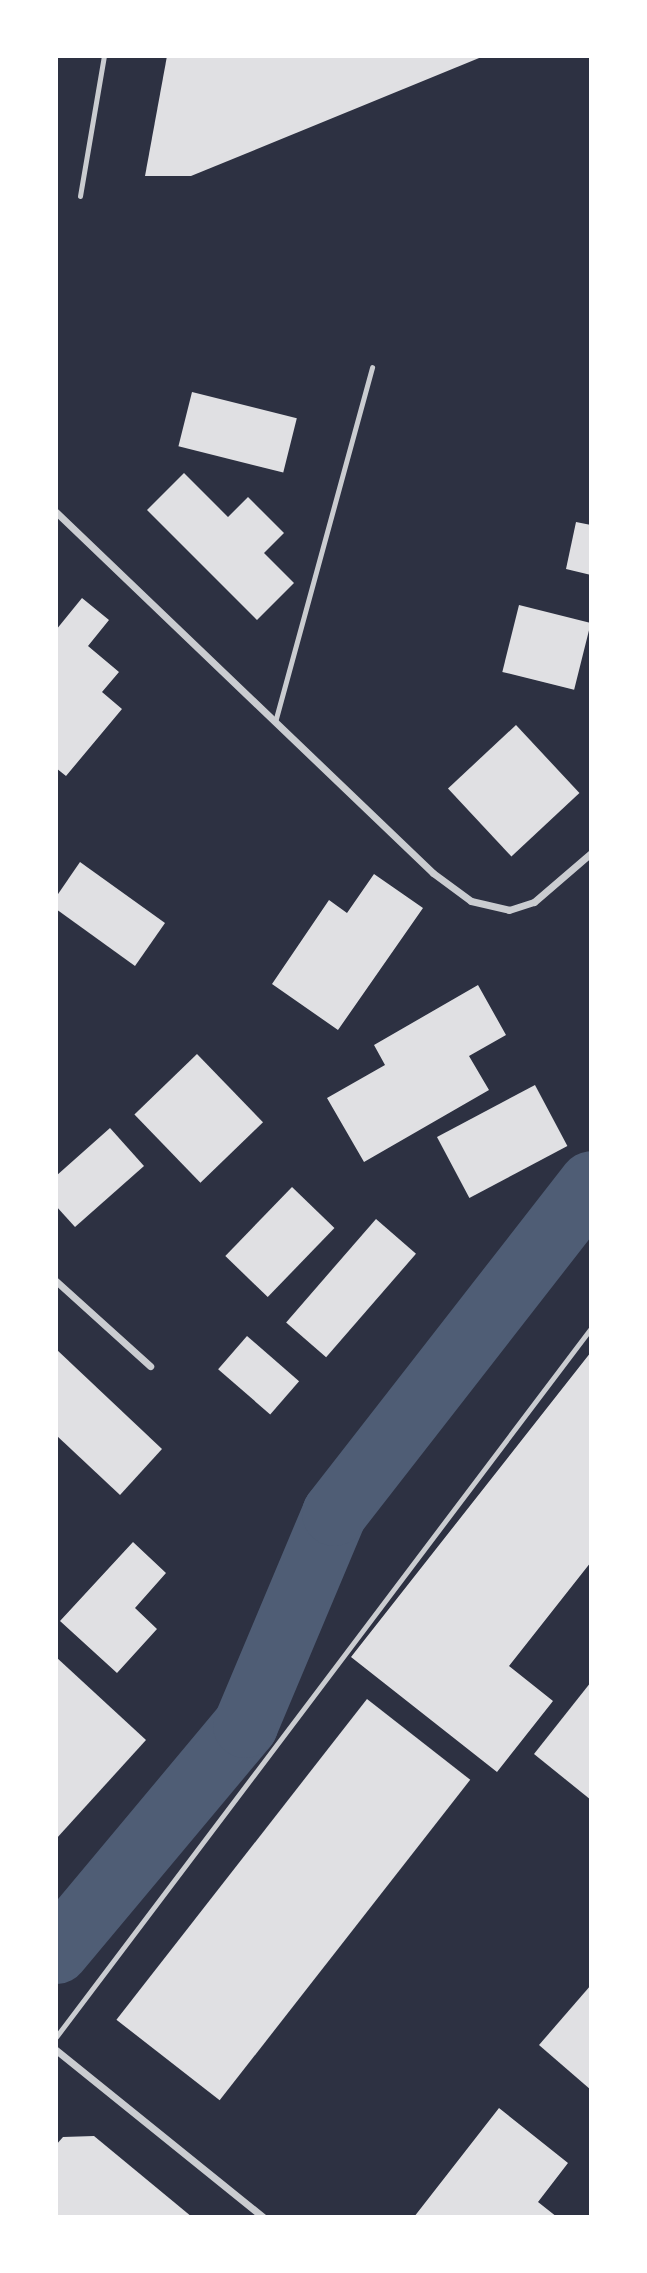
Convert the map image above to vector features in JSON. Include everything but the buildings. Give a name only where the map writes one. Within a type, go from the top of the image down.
[{"type":"street","points":[[56,512],[275,722],[471,901],[509,910],[534,902],[591,853]]},
{"type":"street","points":[[56,1281],[150,1366]]},
{"type":"street","points":[[56,2050],[263,2217]]},
{"type":"lane","points":[[80,196],[104,56]]},
{"type":"lane","points":[[275,722],[372,367]]},
{"type":"lane","points":[[56,2037],[591,1328]]},
{"type":"waterway","points":[[56,1951],[245,1725],[334,1513],[591,1183]]}]
